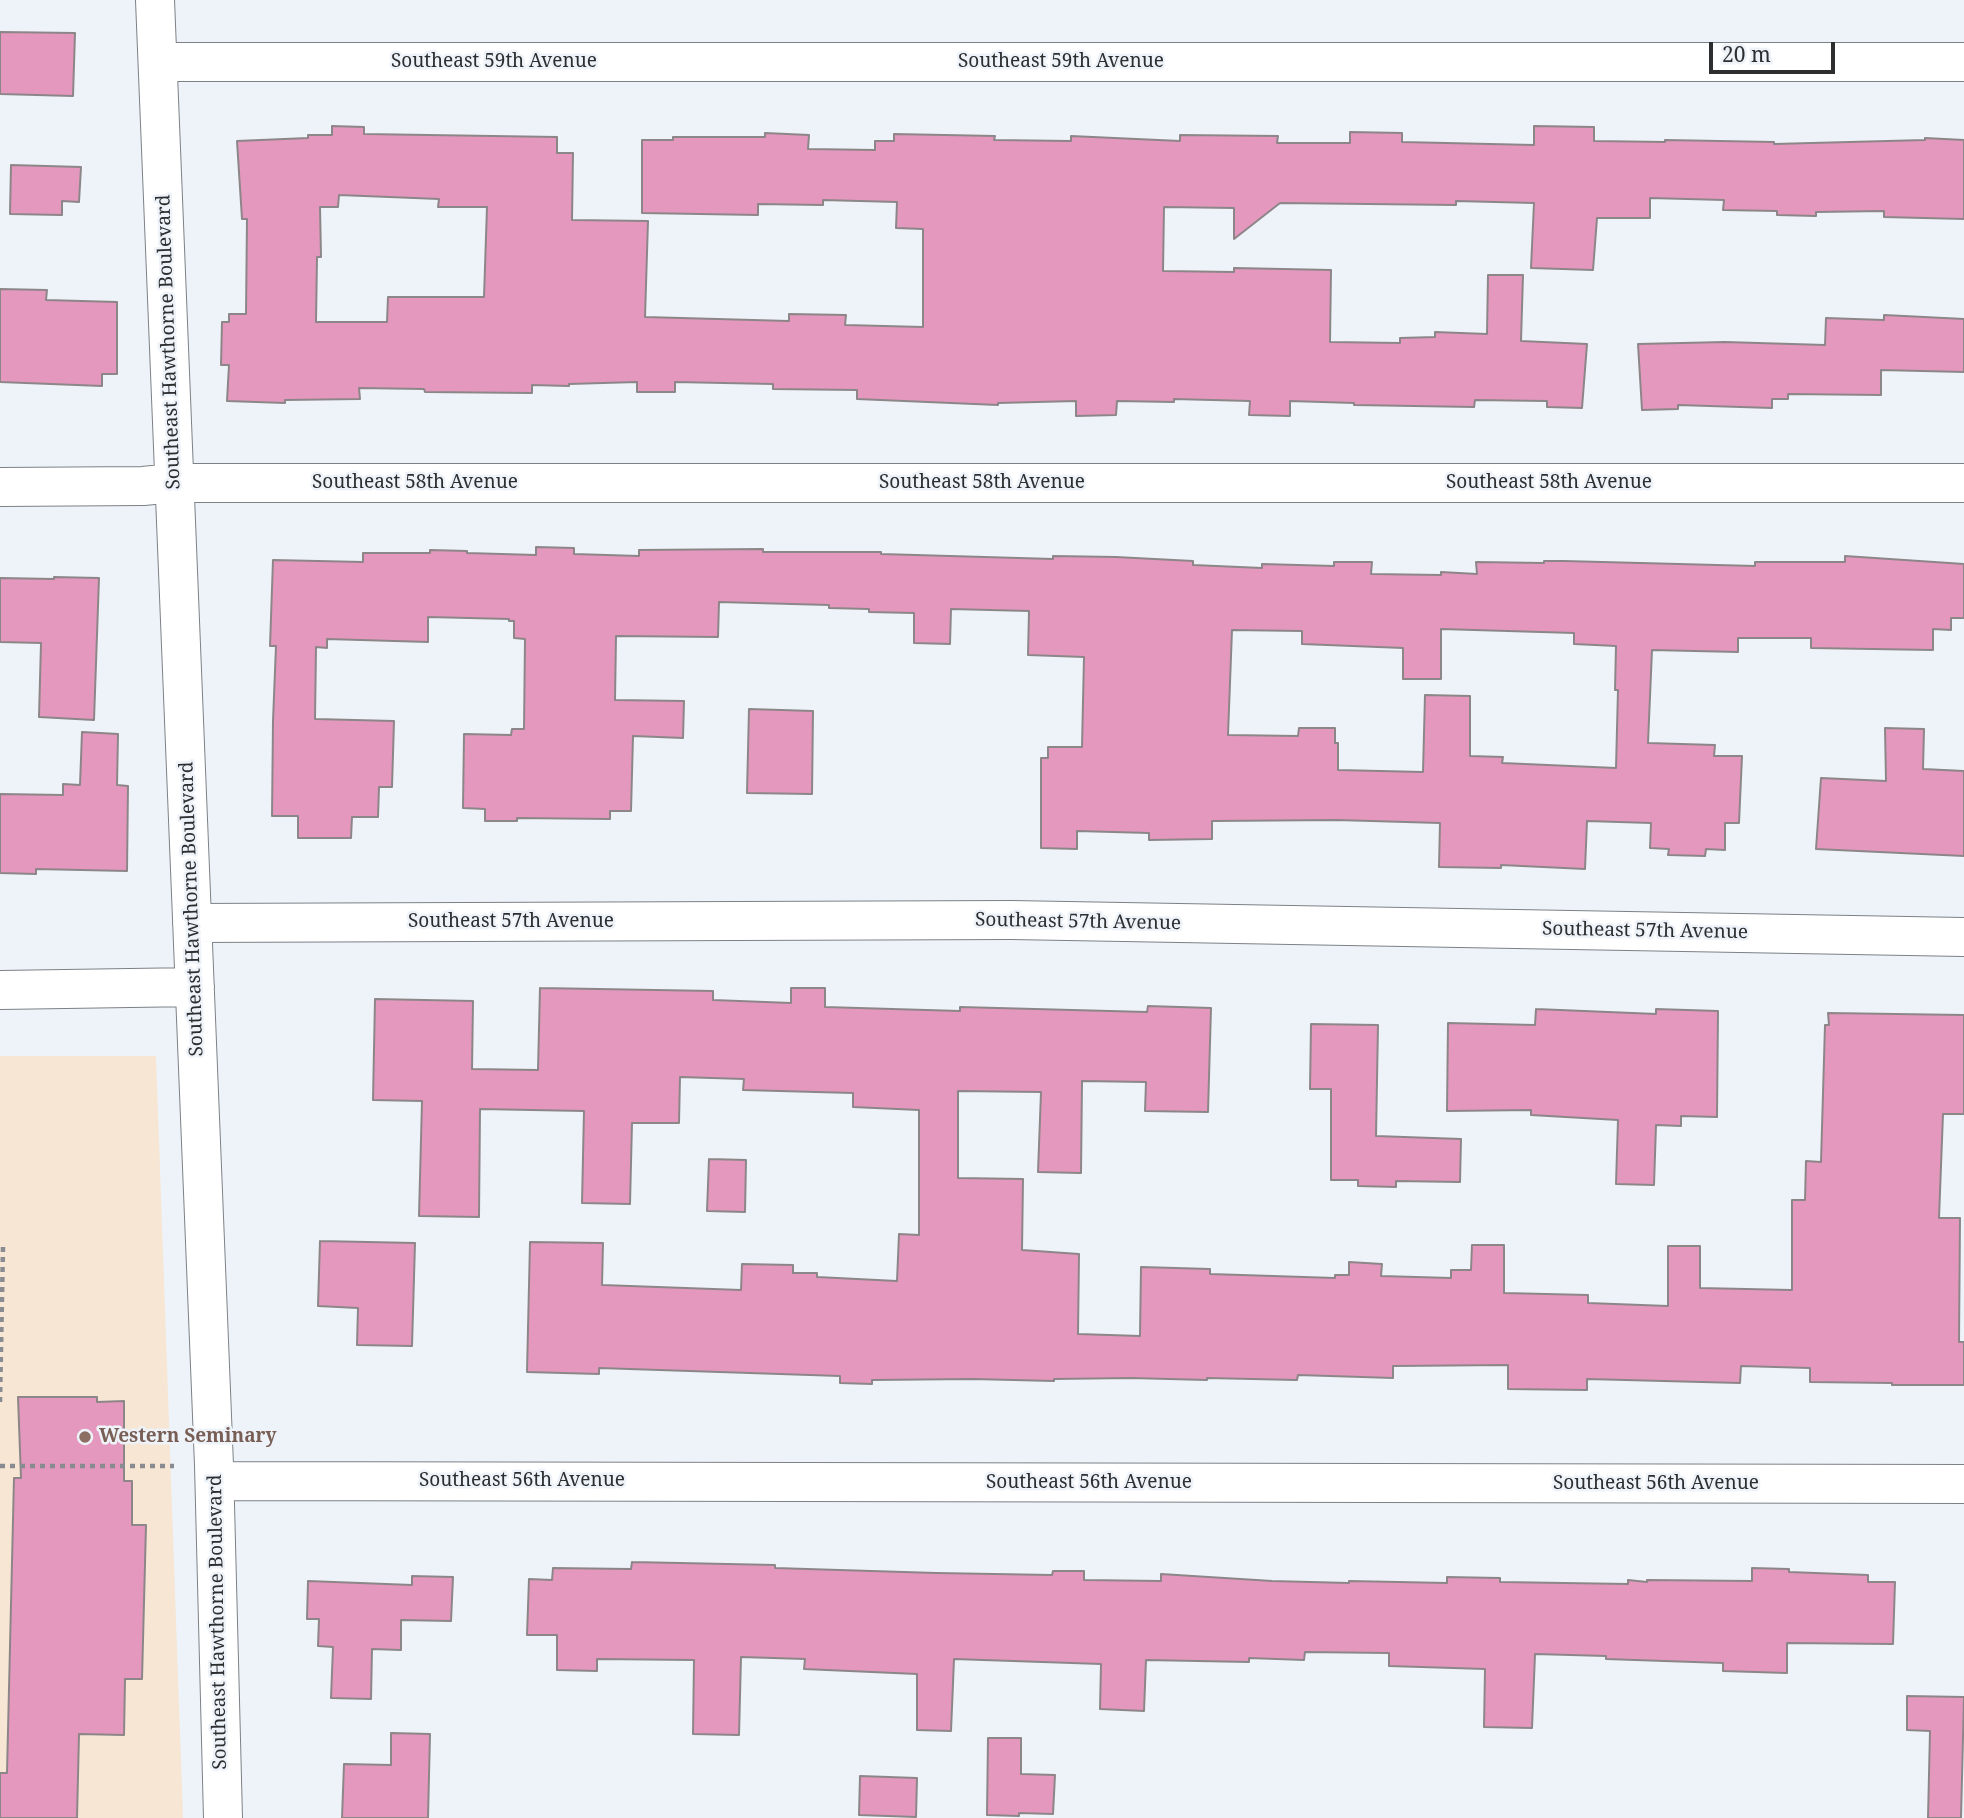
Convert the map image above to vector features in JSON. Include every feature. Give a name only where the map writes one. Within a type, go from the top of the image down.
[{"type":"street","name":"Southeast Hawthorne Boulevard","points":[[155,0],[215,1481],[223,1818]]},
{"type":"street","name":"Southeast 59th Avenue","points":[[158,62],[1964,62]]},
{"type":"street","name":"Southeast 58th Avenue","points":[[0,487],[144,486],[174,483],[1964,483]]},
{"type":"street","name":"Southeast 57th Avenue","points":[[192,923],[1011,920],[1964,937]]},
{"type":"street","points":[[0,990],[195,987]]},
{"type":"street","name":"Southeast 56th Avenue","points":[[215,1481],[1964,1484]]},
{"type":"path","points":[[0,1402],[3,1247]]},
{"type":"path","points":[[0,1466],[150,1467]]},
{"type":"shaded area","name":"Western Seminary","points":[[0,1056],[156,1056],[183,1818],[0,1818]]},
{"type":"building","points":[[0,32],[75,33],[73,96],[0,94]]},
{"type":"building","points":[[332,126],[364,127],[364,134],[557,137],[557,153],[573,153],[572,220],[648,221],[645,317],[789,321],[789,314],[846,315],[845,325],[923,327],[923,229],[896,228],[897,202],[823,200],[823,205],[758,204],[758,215],[642,213],[642,140],[673,140],[673,137],[765,137],[765,133],[809,135],[808,149],[875,150],[875,141],[894,141],[894,134],[1071,141],[1071,136],[1180,141],[1180,135],[1278,136],[1277,143],[1350,143],[1350,132],[1402,133],[1402,142],[1534,145],[1534,126],[1594,127],[1594,141],[1665,140],[1774,144],[1925,138],[1964,140],[1964,219],[1884,217],[1884,211],[1816,212],[1816,216],[1777,215],[1777,211],[1723,210],[1724,200],[1650,198],[1650,218],[1597,218],[1593,270],[1531,268],[1534,203],[1280,203],[1234,239],[1234,208],[1164,207],[1163,271],[1234,272],[1234,268],[1331,270],[1330,342],[1400,343],[1400,338],[1435,337],[1435,332],[1487,334],[1488,275],[1523,275],[1521,341],[1587,344],[1582,408],[1547,407],[1547,401],[1475,400],[1474,407],[1290,401],[1290,416],[1249,415],[1250,401],[1174,399],[1174,402],[1117,401],[1116,415],[1076,416],[1076,401],[998,405],[857,399],[857,390],[773,389],[773,384],[675,382],[675,392],[637,392],[637,382],[532,385],[532,393],[359,388],[360,399],[285,400],[285,403],[227,401],[229,365],[221,365],[222,322],[229,322],[229,314],[246,314],[247,219],[242,219],[237,141],[332,135]],"holes":[[[339,195],[439,199],[438,207],[487,207],[484,297],[388,297],[387,322],[316,322],[317,257],[321,257],[320,207],[338,207]]]},
{"type":"building","points":[[11,165],[81,167],[79,202],[62,201],[62,215],[10,214]]},
{"type":"building","points":[[0,289],[47,290],[46,300],[117,302],[117,374],[102,374],[102,386],[0,382]]},
{"type":"building","points":[[1884,315],[1964,319],[1964,372],[1881,370],[1881,395],[1788,394],[1788,399],[1772,399],[1772,408],[1678,405],[1678,409],[1642,410],[1638,344],[1725,342],[1825,345],[1826,318],[1884,320]]},
{"type":"building","points":[[536,547],[574,548],[574,554],[639,556],[639,550],[763,549],[763,552],[881,552],[1053,559],[1053,556],[1116,557],[1193,561],[1193,565],[1262,568],[1262,564],[1334,566],[1334,562],[1372,562],[1371,574],[1441,575],[1441,572],[1477,574],[1476,562],[1564,561],[1755,566],[1755,562],[1845,562],[1845,556],[1964,564],[1964,618],[1951,618],[1951,630],[1933,629],[1933,650],[1811,648],[1811,638],[1738,638],[1738,652],[1652,650],[1648,743],[1715,745],[1714,756],[1742,756],[1739,823],[1725,823],[1725,850],[1706,849],[1705,856],[1668,855],[1669,849],[1650,848],[1651,823],[1587,821],[1585,869],[1501,865],[1501,868],[1439,867],[1440,823],[1212,821],[1212,839],[1149,840],[1149,833],[1077,831],[1077,849],[1041,848],[1041,758],[1048,758],[1048,747],[1082,747],[1084,657],[1028,655],[1029,611],[951,609],[950,644],[914,643],[914,613],[869,612],[869,609],[829,608],[829,605],[719,602],[718,637],[616,636],[615,700],[684,701],[683,738],[633,736],[631,811],[610,811],[610,819],[517,818],[517,821],[485,821],[485,809],[463,808],[464,734],[511,735],[512,729],[524,729],[525,639],[514,638],[514,621],[428,617],[428,642],[327,639],[327,648],[316,647],[315,719],[394,721],[392,787],[379,787],[378,817],[352,817],[351,838],[298,838],[298,816],[272,816],[276,646],[270,646],[273,560],[363,562],[363,553],[430,553],[430,550],[536,555]],"holes":[[[1441,629],[1574,633],[1574,644],[1616,646],[1616,768],[1502,763],[1503,757],[1470,756],[1470,696],[1425,695],[1423,772],[1338,770],[1335,728],[1299,728],[1298,736],[1228,735],[1232,630],[1302,631],[1302,644],[1403,648],[1403,679],[1441,679]]]},
{"type":"building","points":[[0,578],[99,578],[94,720],[39,717],[41,643],[0,642]]},
{"type":"building","points":[[749,709],[813,711],[812,794],[747,793]]},
{"type":"building","points":[[1885,728],[1924,729],[1923,769],[1964,771],[1964,856],[1816,849],[1821,778],[1886,781]]},
{"type":"building","points":[[82,732],[118,734],[117,785],[128,786],[127,871],[36,869],[36,874],[0,873],[0,794],[63,795],[63,784],[80,785]]},
{"type":"building","points":[[540,988],[713,991],[713,1000],[791,1003],[791,988],[825,988],[825,1007],[1147,1012],[1148,1006],[1211,1008],[1208,1112],[1145,1111],[1146,1082],[1082,1081],[1081,1173],[1038,1172],[1041,1092],[958,1091],[958,1178],[1023,1179],[1022,1250],[1079,1254],[1078,1334],[1140,1336],[1141,1267],[1210,1269],[1210,1274],[1335,1278],[1335,1275],[1349,1275],[1349,1262],[1382,1264],[1381,1276],[1451,1278],[1451,1270],[1471,1270],[1472,1245],[1504,1245],[1504,1293],[1588,1295],[1588,1303],[1668,1306],[1668,1246],[1700,1246],[1700,1288],[1792,1290],[1792,1200],[1805,1200],[1806,1161],[1821,1162],[1825,1025],[1829,1025],[1828,1013],[1964,1015],[1964,1114],[1943,1114],[1939,1218],[1960,1218],[1959,1342],[1964,1342],[1964,1385],[1810,1382],[1810,1368],[1741,1366],[1740,1383],[1587,1379],[1587,1390],[1508,1389],[1508,1365],[1393,1366],[1393,1378],[1298,1375],[1297,1380],[973,1379],[872,1380],[872,1384],[840,1383],[840,1376],[599,1368],[599,1374],[527,1372],[530,1242],[603,1243],[602,1285],[741,1290],[742,1264],[793,1265],[793,1273],[817,1273],[817,1277],[897,1281],[899,1234],[919,1235],[919,1110],[853,1107],[853,1093],[743,1090],[744,1079],[680,1077],[679,1123],[632,1123],[630,1204],[582,1203],[584,1111],[480,1109],[479,1217],[419,1216],[422,1101],[373,1100],[375,999],[473,1001],[472,1069],[538,1070]]},
{"type":"building","points":[[1536,1009],[1656,1014],[1656,1009],[1718,1011],[1717,1117],[1681,1116],[1681,1126],[1656,1125],[1654,1185],[1616,1184],[1618,1120],[1531,1115],[1531,1110],[1447,1111],[1448,1023],[1535,1025]]},
{"type":"building","points":[[1311,1024],[1378,1025],[1376,1136],[1461,1139],[1460,1182],[1396,1181],[1396,1187],[1358,1186],[1358,1180],[1331,1180],[1331,1089],[1310,1089]]},
{"type":"building","points":[[709,1159],[746,1160],[745,1212],[707,1211]]},
{"type":"building","points":[[320,1241],[415,1243],[412,1346],[357,1345],[358,1308],[318,1306]]},
{"type":"building","points":[[18,1397],[97,1397],[97,1402],[124,1401],[124,1481],[132,1481],[132,1525],[146,1525],[142,1679],[125,1679],[124,1735],[79,1734],[77,1818],[0,1818],[0,1773],[7,1773],[14,1478],[21,1478]]},
{"type":"building","points":[[632,1562],[775,1565],[775,1568],[936,1573],[1052,1575],[1053,1571],[1084,1571],[1084,1580],[1161,1581],[1161,1574],[1349,1583],[1447,1583],[1447,1577],[1500,1578],[1500,1582],[1628,1584],[1628,1580],[1752,1581],[1752,1568],[1789,1569],[1789,1572],[1868,1575],[1868,1582],[1895,1582],[1893,1644],[1787,1643],[1787,1673],[1723,1671],[1723,1663],[1535,1654],[1532,1728],[1484,1727],[1485,1669],[1389,1666],[1389,1653],[1305,1652],[1304,1660],[1249,1658],[1249,1662],[1146,1660],[1144,1711],[1100,1709],[1101,1664],[954,1659],[951,1731],[917,1730],[917,1674],[804,1669],[805,1659],[741,1657],[739,1735],[693,1734],[694,1660],[597,1659],[597,1671],[557,1670],[557,1635],[527,1635],[529,1579],[552,1580],[553,1568],[631,1569]]},
{"type":"building","points":[[412,1576],[453,1577],[451,1621],[401,1620],[401,1650],[372,1649],[371,1699],[331,1698],[333,1647],[318,1646],[319,1619],[307,1619],[308,1581],[412,1585]]},
{"type":"building","points":[[1907,1696],[1964,1697],[1961,1818],[1928,1818],[1930,1731],[1907,1730]]},
{"type":"building","points":[[391,1733],[430,1734],[428,1818],[342,1818],[344,1764],[391,1765]]},
{"type":"building","points":[[988,1738],[1021,1738],[1021,1774],[1055,1775],[1053,1814],[987,1815]]},
{"type":"building","points":[[860,1776],[917,1778],[916,1817],[859,1815]]},
{"type":"place","name":"Western Seminary","points":[[85,1437]]}]
